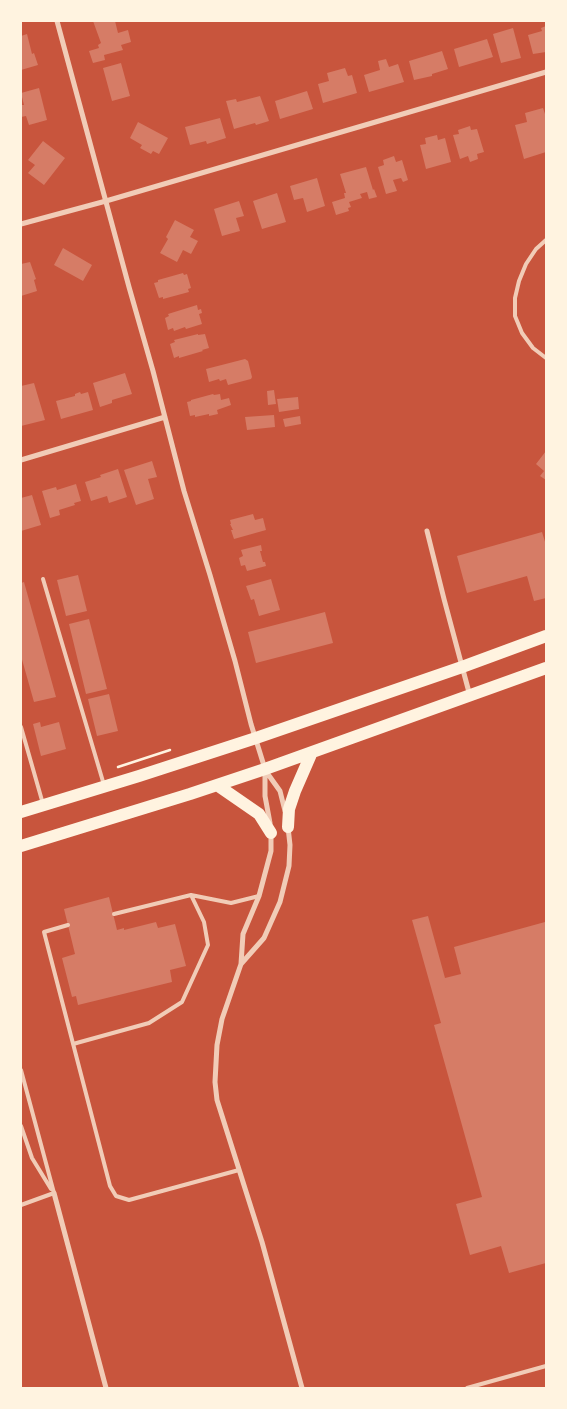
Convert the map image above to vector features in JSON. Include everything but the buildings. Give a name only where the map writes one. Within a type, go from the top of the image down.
[{"type":"main road","points":[[21,812],[256,738],[546,636]]},
{"type":"main road","points":[[21,846],[265,769],[546,668]]},
{"type":"main road","points":[[288,827],[289,809],[312,752]]},
{"type":"main road","points":[[217,785],[259,814],[271,832]]},
{"type":"street","points":[[57,21],[166,417],[184,491],[265,769],[265,796],[271,832],[271,851],[259,896],[243,934],[240,964],[222,1019],[217,1045],[215,1082],[217,1100],[262,1242],[302,1388]]},
{"type":"street","points":[[21,224],[546,72]]},
{"type":"street","points":[[21,460],[166,417]]},
{"type":"street","points":[[427,531],[470,696]]},
{"type":"street","points":[[240,964],[264,938],[280,902],[289,866],[290,845],[288,827],[280,791],[265,769]]},
{"type":"street","points":[[54,1193],[106,1388]]},
{"type":"lane","points":[[546,240],[536,249],[526,264],[515,298],[515,316],[522,333],[533,348],[546,358]]},
{"type":"lane","points":[[43,579],[104,787]]},
{"type":"lane","points":[[21,727],[43,806]]},
{"type":"lane","points":[[114,914],[191,895],[230,903],[259,896]]},
{"type":"lane","points":[[73,1044],[149,1023],[182,1002],[208,945],[204,922],[191,895]]},
{"type":"lane","points":[[68,925],[44,932],[110,1186],[116,1196],[129,1200],[239,1170]]},
{"type":"lane","points":[[21,1070],[54,1193]]},
{"type":"lane","points":[[21,1126],[32,1158],[54,1193]]},
{"type":"lane","points":[[21,1205],[54,1193]]},
{"type":"lane","points":[[467,1388],[546,1366]]},
{"type":"path","points":[[100,772],[176,748]]}]
